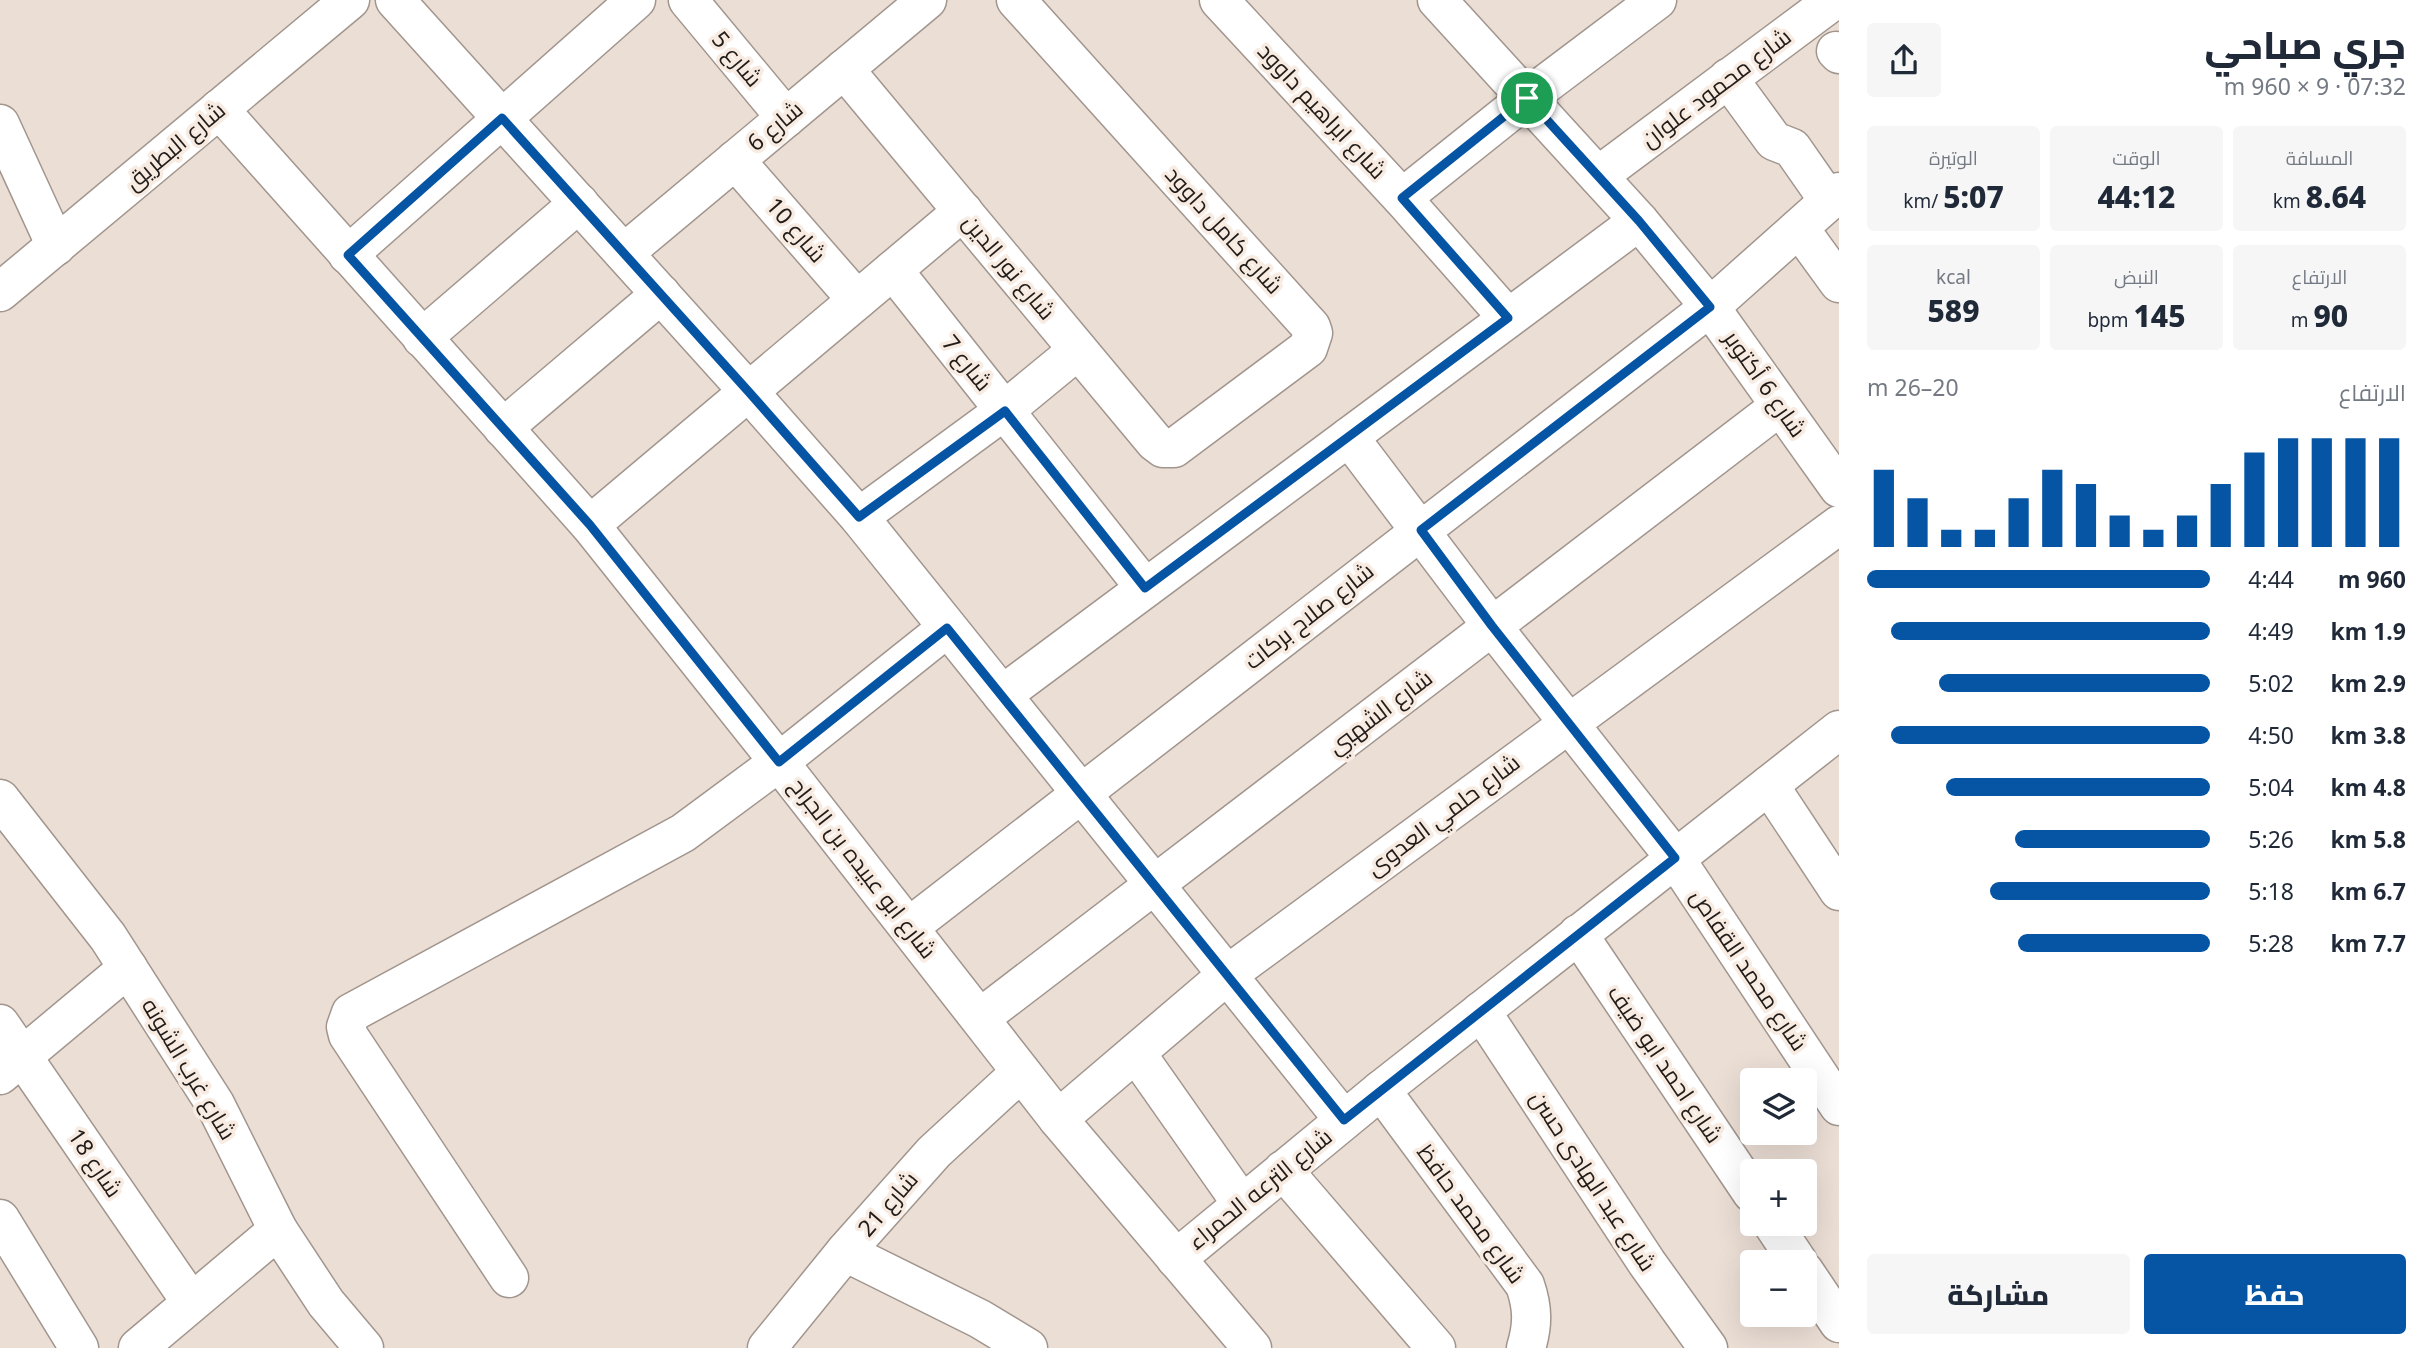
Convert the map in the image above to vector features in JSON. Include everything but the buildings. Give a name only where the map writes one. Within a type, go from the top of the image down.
[{"type":"street","name":"شارع البطريق","points":[[0,292],[350,0]]},
{"type":"street","points":[[395,0],[662,294],[859,517],[1344,1120]]},
{"type":"street","points":[[348,255],[636,0]]},
{"type":"street","name":"شارع 5","points":[[688,0],[786,118]]},
{"type":"street","name":"شارع 6","points":[[624,253],[927,0]]},
{"type":"street","name":"شارع كامل داوود","points":[[1016,0],[1311,327],[1313,333],[1308,348],[1183,443]]},
{"type":"street","name":"شارع ابراهيم داوود","points":[[1219,0],[1402,198],[1508,318]]},
{"type":"street","name":"شارع 6 أكتوبر","points":[[1437,0],[1639,221],[1710,307],[1839,488]]},
{"type":"street","points":[[1402,198],[1527,98],[1657,0]]},
{"type":"street","name":"شارع محمود علوان","points":[[1598,176],[1834,0]]},
{"type":"street","name":"شارع نور الدين","points":[[844,69],[1158,445],[1169,449],[1183,443]]},
{"type":"street","points":[[1728,78],[1774,141],[1792,148],[1834,196]]},
{"type":"street","name":"شارع ابو عبيده بن الجراح","points":[[219,109],[590,525],[1058,1119],[1252,1348]]},
{"type":"street","points":[[0,124],[56,246]]},
{"type":"street","name":"شارع 10","points":[[735,160],[857,300]]},
{"type":"street","name":"شارع صلاح بركات","points":[[909,927],[1710,307],[1834,196]]},
{"type":"street","points":[[422,338],[579,203]]},
{"type":"street","points":[[590,525],[963,211]]},
{"type":"street","points":[[1002,695],[1639,221]]},
{"type":"street","points":[[1799,229],[1839,283]]},
{"type":"street","name":"شارع 7","points":[[893,270],[1145,588]]},
{"type":"street","points":[[503,428],[662,294]]},
{"type":"street","points":[[859,517],[1005,411],[1078,350]]},
{"type":"street","name":"شارع الشهبي","points":[[980,1018],[1780,406]]},
{"type":"street","name":"شارع محمد القفاص","points":[[1349,437],[1492,626],[1675,858],[1839,1106]]},
{"type":"street","name":"شارع حلمي العدوى","points":[[1058,1119],[1227,975],[1839,525]]},
{"type":"street","points":[[509,1278],[348,1035],[348,1020],[357,1009],[683,833],[779,762],[947,628]]},
{"type":"street","name":"شارع الترعه الحمراء","points":[[1176,1259],[1381,1090],[1839,730]]},
{"type":"street","points":[[1769,785],[1839,891]]},
{"type":"street","name":"شارع غرب الشونه","points":[[7,819],[108,937],[215,1104],[278,1230],[326,1303],[364,1348]]},
{"type":"street","name":"شارع احمد ابو ضيف","points":[[1578,934],[1740,1175]]},
{"type":"street","points":[[11,1066],[128,968]]},
{"type":"street","name":"شارع عبد الهادى حسن","points":[[1481,1011],[1647,1263],[1708,1348]]},
{"type":"street","name":"شارع 18","points":[[0,1024],[11,1066],[191,1302]]},
{"type":"street","points":[[1136,1052],[1242,1204]]},
{"type":"street","name":"شارع 21","points":[[767,1348],[845,1252],[934,1152],[1021,1072]]},
{"type":"street","name":"شارع محمد حافظ","points":[[1381,1090],[1525,1285],[1531,1301],[1532,1318],[1526,1348]]},
{"type":"street","points":[[1283,1170],[1436,1348]]},
{"type":"street","points":[[138,1348],[278,1230]]},
{"type":"street","points":[[3,1233],[79,1348]]},
{"type":"street","points":[[845,1252],[980,1319],[1028,1348]]},
{"type":"street","points":[[1817,1290],[1839,1323]]},
{"type":"route","points":[[1527,98],[1639,221],[1710,307],[1421,530],[1492,626],[1675,858],[1344,1120],[947,628],[779,762],[590,525],[348,255],[502,118],[859,517],[1005,411],[1145,588],[1508,318],[1402,198],[1527,98]]}]
